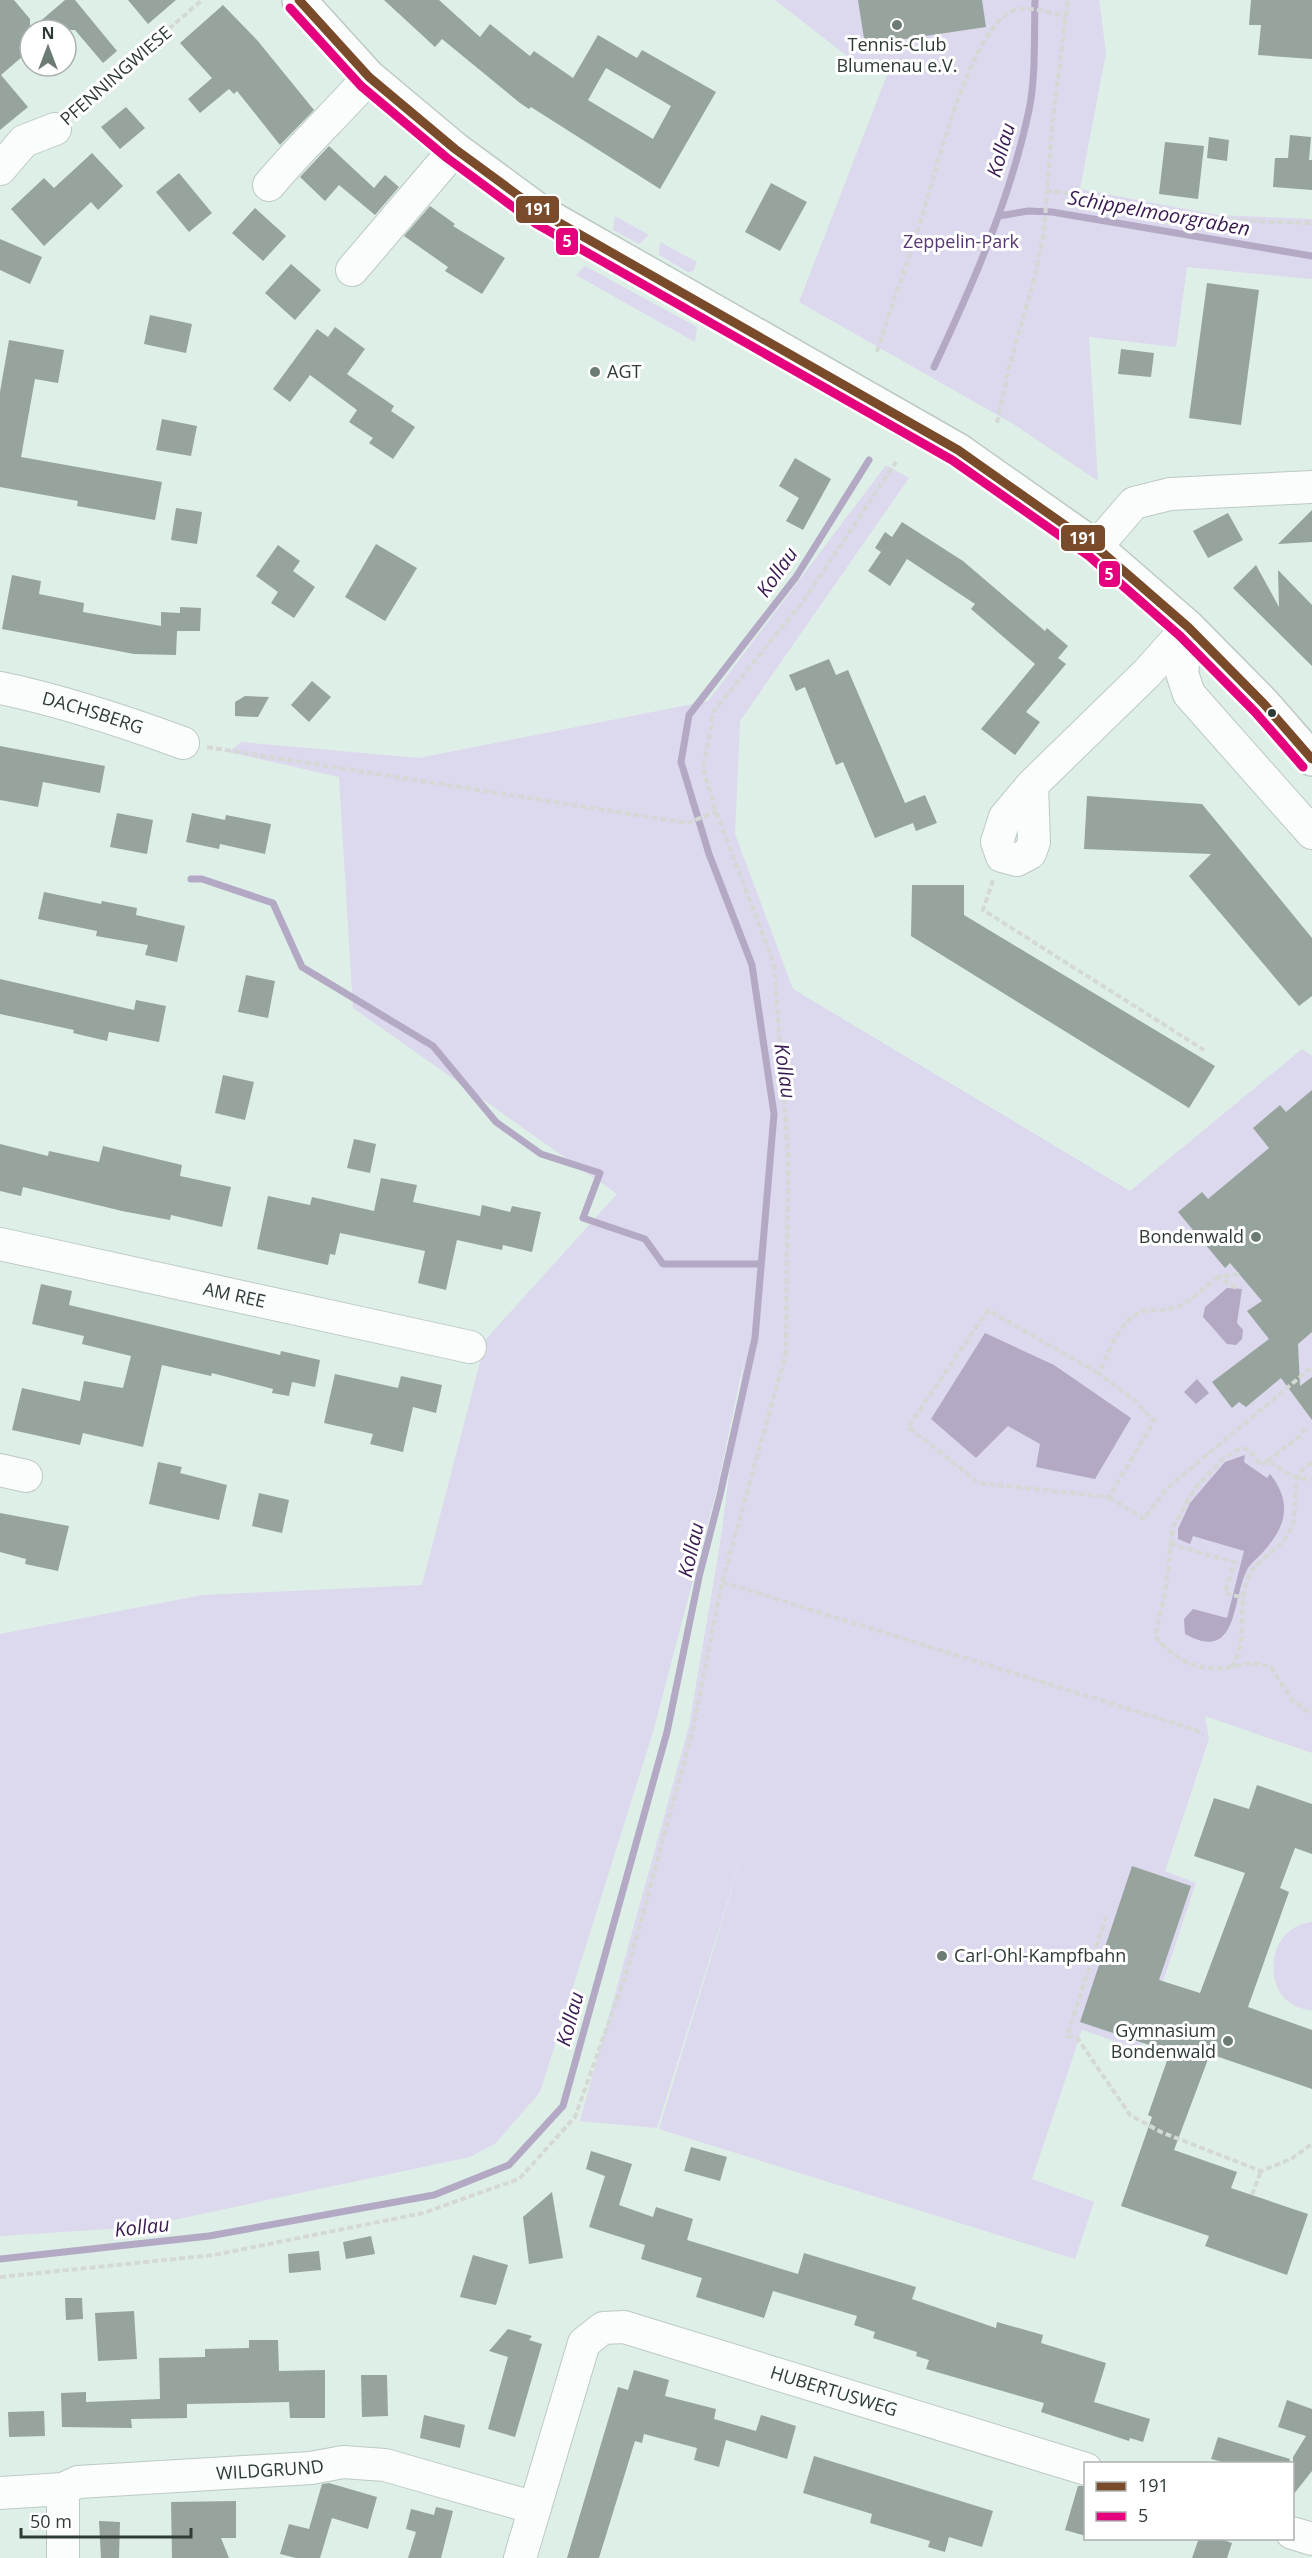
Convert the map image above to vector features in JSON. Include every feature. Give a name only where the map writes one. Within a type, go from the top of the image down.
[{"type":"main road","points":[[299,0],[369,77],[455,149],[542,213],[958,450],[1096,547],[1188,627],[1264,704],[1312,759]]},
{"type":"street","points":[[269,184],[307,140],[336,114],[369,77]]},
{"type":"street","name":"PFENNINGWIESE","points":[[0,169],[24,141],[55,129]]},
{"type":"street","points":[[352,270],[455,149]]},
{"type":"street","points":[[1096,547],[1134,503],[1170,494],[1312,487]]},
{"type":"street","points":[[1002,856],[997,842],[1005,817],[1032,785],[1147,673],[1188,627]]},
{"type":"street","points":[[1188,627],[1182,673],[1189,694],[1312,833]]},
{"type":"street","name":"DACHSBERG","points":[[0,688],[118,719],[183,743]]},
{"type":"street","name":"AM REE","points":[[0,1244],[470,1347]]},
{"type":"street","name":"HUBERTUSWEG","points":[[535,2508],[584,2343],[603,2328],[624,2327],[1084,2468]]},
{"type":"street","name":"WILDGRUND","points":[[0,2493],[63,2489],[78,2482],[311,2468],[343,2462],[385,2465],[535,2508]]},
{"type":"street","points":[[63,2489],[63,2558]]},
{"type":"street","points":[[520,2558],[535,2508]]},
{"type":"street","points":[[1294,2533],[1312,2540]]},
{"type":"path","name":"PFENNINGWIESE","points":[[55,129],[202,0]]},
{"type":"path","points":[[997,423],[1044,232],[1046,190],[1068,0]]},
{"type":"path","points":[[877,352],[968,71],[995,25],[1011,11],[1028,9],[1066,16]]},
{"type":"path","points":[[1046,190],[1094,196],[1172,213],[1231,220],[1312,223]]},
{"type":"path","points":[[0,2277],[213,2254],[423,2213],[519,2179],[575,2117],[627,1971],[693,1729],[722,1582],[786,1353],[788,1153],[774,964],[716,812],[702,768],[714,711],[804,600],[896,462]]},
{"type":"path","points":[[183,743],[687,823],[716,812]]},
{"type":"path","points":[[1002,856],[983,910],[1204,1050]]},
{"type":"path","points":[[1098,1373],[1121,1331],[1132,1317],[1149,1310],[1173,1308],[1194,1296],[1218,1277],[1239,1274]]},
{"type":"path","points":[[1218,1277],[1236,1288]]},
{"type":"path","points":[[1109,1497],[1154,1421],[1134,1400],[1098,1373],[988,1310],[908,1427],[979,1483],[1109,1497],[1144,1519],[1166,1489],[1312,1367]]},
{"type":"path","points":[[1308,1426],[1300,1436],[1261,1465],[1249,1450],[1241,1448],[1224,1458],[1195,1488],[1181,1508],[1173,1527],[1165,1593],[1155,1636],[1168,1653],[1195,1667],[1232,1667],[1253,1663],[1271,1667],[1292,1700],[1312,1713]]},
{"type":"path","points":[[1268,1461],[1297,1478],[1312,1479]]},
{"type":"path","points":[[1232,1667],[1241,1642],[1242,1598],[1251,1572],[1276,1551],[1291,1528],[1296,1506],[1297,1478],[1300,1469],[1312,1463]]},
{"type":"path","points":[[1170,1544],[1233,1562],[1226,1593],[1242,1598]]},
{"type":"path","points":[[722,1582],[1203,1734]]},
{"type":"path","points":[[1106,1916],[1067,2036],[1078,2039],[1130,2115],[1161,2132],[1261,2171],[1291,2159],[1312,2144]]},
{"type":"path","points":[[1252,2195],[1261,2171]]},
{"type":"green space","name":"Zeppelin-Park","points":[[775,0],[1099,0],[1106,53],[1080,189],[1217,215],[1312,219],[1312,279],[1187,267],[1176,347],[1089,337],[1098,481],[1015,425],[799,302],[892,62],[860,66]]},
{"type":"green space","points":[[615,216],[649,235],[639,244],[613,230]]},
{"type":"green space","points":[[660,242],[697,262],[693,271],[688,272],[659,255]]},
{"type":"green space","points":[[585,266],[697,327],[695,342],[576,275]]},
{"type":"green space","points":[[886,465],[909,478],[740,721],[735,834],[793,989],[1130,1191],[1302,1049],[1312,1056],[1312,1753],[1205,1716],[1209,1739],[1165,1871],[1196,1883],[1140,2050],[1082,2030],[1032,2179],[1094,2202],[1075,2259],[659,2129],[750,1829],[657,2128],[580,2121],[689,1726],[720,1544],[744,1360],[718,1485],[653,1732],[540,2092],[496,2143],[470,2157],[140,2227],[0,2236],[0,1634],[203,1595],[422,1585],[486,1339],[617,1194],[353,1008],[339,777],[229,752],[241,742],[419,758],[708,701]]},
{"type":"green space","points":[[1312,1922],[1312,2010],[1295,2006],[1283,1996],[1276,1983],[1273,1967],[1276,1952],[1283,1938],[1295,1927]]},
{"type":"shaded area","points":[[1227,1288],[1242,1289],[1237,1323],[1243,1330],[1242,1339],[1236,1345],[1227,1344],[1203,1317],[1205,1307]]},
{"type":"shaded area","points":[[985,1333],[1054,1365],[1131,1418],[1095,1479],[1036,1467],[1040,1444],[1008,1426],[976,1458],[931,1419]]},
{"type":"shaded area","points":[[1197,1379],[1209,1393],[1196,1404],[1184,1392]]},
{"type":"shaded area","points":[[1245,1455],[1244,1462],[1267,1478],[1270,1474],[1277,1484],[1284,1504],[1282,1523],[1272,1541],[1248,1568],[1231,1624],[1225,1634],[1216,1641],[1203,1641],[1185,1634],[1184,1619],[1193,1609],[1227,1618],[1244,1551],[1193,1536],[1190,1544],[1178,1539],[1178,1529],[1190,1503],[1225,1462]]},
{"type":"building","points":[[0,0],[14,0],[29,18],[18,18],[18,60],[1,75],[28,107],[0,130]]},
{"type":"building","points":[[65,0],[75,0],[117,51],[103,63],[78,34],[78,18],[44,18]]},
{"type":"building","points":[[128,0],[176,0],[148,24]]},
{"type":"building","points":[[384,0],[439,0],[480,37],[490,24],[530,56],[534,51],[573,78],[598,35],[637,58],[642,50],[716,92],[660,189],[531,107],[529,109],[520,103],[442,39],[435,47]],"holes":[[[606,68],[671,106],[653,139],[588,100]]]},
{"type":"building","points":[[858,0],[982,0],[986,27],[865,45]]},
{"type":"building","points":[[1251,0],[1312,0],[1312,59],[1258,55],[1261,25],[1249,25]]},
{"type":"building","points":[[223,5],[257,40],[314,110],[280,145],[237,91],[234,94],[229,89],[200,113],[188,99],[212,78],[180,43]]},
{"type":"building","points":[[126,107],[145,128],[120,149],[101,127]]},
{"type":"building","points":[[1290,135],[1311,137],[1309,160],[1312,160],[1312,190],[1273,187],[1275,158],[1288,158]]},
{"type":"building","points":[[1209,137],[1229,140],[1227,161],[1207,158]]},
{"type":"building","points":[[1165,142],[1204,146],[1198,199],[1159,194]]},
{"type":"building","points":[[329,146],[374,188],[385,175],[399,187],[375,215],[339,185],[325,201],[300,177]]},
{"type":"building","points":[[92,153],[123,186],[98,210],[91,202],[44,246],[11,209],[44,178],[54,188]]},
{"type":"building","points":[[179,173],[212,213],[189,232],[156,192]]},
{"type":"building","points":[[771,183],[807,202],[780,251],[745,232]]},
{"type":"building","points":[[430,206],[455,224],[453,226],[505,258],[482,294],[445,271],[448,267],[404,236]]},
{"type":"building","points":[[255,208],[286,236],[263,261],[232,233]]},
{"type":"building","points":[[0,239],[42,257],[30,284],[0,270]]},
{"type":"building","points":[[291,264],[321,290],[295,320],[265,293]]},
{"type":"building","points":[[1207,283],[1259,290],[1241,425],[1189,418]]},
{"type":"building","points":[[150,315],[192,324],[186,353],[144,344]]},
{"type":"building","points":[[335,327],[365,349],[347,374],[394,406],[391,411],[415,427],[393,459],[369,443],[373,438],[349,422],[357,410],[310,375],[290,402],[273,389],[317,329],[328,337]]},
{"type":"building","points":[[9,340],[64,350],[58,383],[35,379],[21,457],[162,482],[155,520],[77,506],[78,501],[0,487],[0,392]]},
{"type":"building","points":[[1121,349],[1154,353],[1151,377],[1118,374]]},
{"type":"building","points":[[162,419],[197,426],[191,456],[156,450]]},
{"type":"building","points":[[795,458],[831,479],[803,530],[786,521],[799,498],[779,486]]},
{"type":"building","points":[[176,508],[202,512],[197,544],[171,540]]},
{"type":"building","points":[[1312,510],[1312,542],[1278,544]]},
{"type":"building","points":[[1228,513],[1243,540],[1208,558],[1193,531]]},
{"type":"building","points":[[902,522],[963,561],[1045,631],[1047,628],[1068,646],[1058,658],[1066,664],[1026,712],[1040,722],[1015,755],[981,729],[1035,664],[971,609],[975,604],[907,559],[890,586],[868,571],[881,552],[875,548],[885,532],[892,537]]},
{"type":"building","points":[[376,544],[417,568],[385,621],[345,597]]},
{"type":"building","points":[[278,545],[300,561],[293,571],[315,587],[294,618],[271,603],[278,592],[256,576]]},
{"type":"building","points":[[1256,565],[1279,607],[1278,570],[1312,605],[1312,666],[1233,588]]},
{"type":"building","points":[[12,575],[41,581],[39,594],[84,603],[83,612],[161,626],[161,612],[180,613],[180,607],[201,608],[200,631],[177,631],[176,655],[134,654],[2,629]]},
{"type":"building","points":[[829,659],[836,675],[848,670],[905,803],[925,795],[937,823],[916,831],[913,823],[875,838],[843,762],[836,765],[805,687],[796,691],[789,675]]},
{"type":"building","points":[[312,681],[331,697],[309,722],[291,705]]},
{"type":"building","points":[[245,696],[269,697],[258,717],[235,716],[235,702]]},
{"type":"building","points":[[0,746],[105,766],[100,793],[43,782],[38,807],[0,800]]},
{"type":"building","points":[[1087,796],[1202,804],[1312,938],[1312,996],[1299,1006],[1189,876],[1211,854],[1084,849]]},
{"type":"building","points":[[117,813],[153,820],[147,854],[110,847]]},
{"type":"building","points":[[192,813],[225,820],[226,815],[271,824],[265,854],[220,844],[219,849],[186,842]]},
{"type":"building","points":[[912,885],[964,885],[964,915],[1215,1066],[1189,1108],[911,936]]},
{"type":"building","points":[[44,892],[101,904],[102,901],[137,908],[136,915],[185,926],[177,962],[145,955],[148,945],[96,936],[97,931],[38,919]]},
{"type":"building","points":[[246,975],[275,981],[268,1018],[238,1012]]},
{"type":"building","points":[[0,979],[134,1010],[136,1000],[166,1006],[159,1042],[109,1032],[107,1041],[73,1033],[74,1030],[0,1014]]},
{"type":"building","points":[[223,1075],[254,1082],[245,1120],[215,1113]]},
{"type":"building","name":"Bondenwald","points":[[1312,1090],[1312,1332],[1298,1344],[1300,1386],[1312,1377],[1312,1420],[1281,1378],[1246,1407],[1239,1402],[1232,1408],[1212,1382],[1269,1339],[1247,1311],[1262,1301],[1230,1263],[1225,1268],[1178,1212],[1202,1192],[1208,1199],[1269,1148],[1253,1128],[1280,1105],[1286,1112]]},
{"type":"building","points":[[354,1139],[376,1144],[370,1173],[347,1168]]},
{"type":"building","points":[[0,1144],[48,1156],[49,1151],[99,1162],[103,1146],[182,1165],[180,1176],[231,1187],[222,1227],[171,1215],[170,1220],[122,1211],[23,1187],[21,1196],[0,1191]]},
{"type":"building","points":[[381,1178],[417,1185],[413,1202],[480,1216],[482,1205],[510,1212],[512,1206],[541,1212],[532,1252],[503,1245],[502,1250],[457,1240],[446,1290],[418,1283],[425,1251],[340,1233],[335,1255],[330,1254],[328,1265],[257,1249],[268,1196],[310,1205],[312,1197],[374,1211]]},
{"type":"building","points":[[41,1284],[72,1291],[69,1305],[280,1355],[281,1351],[320,1360],[315,1387],[292,1382],[289,1396],[272,1393],[273,1389],[212,1373],[211,1376],[162,1365],[143,1447],[83,1433],[80,1445],[12,1430],[22,1388],[80,1401],[84,1381],[123,1388],[131,1356],[82,1344],[84,1336],[32,1324]]},
{"type":"building","points":[[335,1374],[398,1388],[401,1376],[442,1385],[436,1413],[413,1407],[403,1452],[370,1444],[373,1434],[324,1423]]},
{"type":"building","points":[[158,1462],[182,1467],[180,1473],[227,1485],[219,1520],[149,1504]]},
{"type":"building","points":[[259,1493],[289,1500],[282,1533],[252,1526]]},
{"type":"building","points":[[0,1513],[69,1526],[58,1571],[25,1564],[26,1559],[0,1552]]},
{"type":"building","points":[[1257,1785],[1312,1804],[1312,1854],[1295,1848],[1280,1888],[1289,1892],[1248,2007],[1312,2030],[1312,2089],[1210,2054],[1174,2150],[1237,2172],[1231,2188],[1308,2214],[1287,2275],[1205,2246],[1209,2236],[1121,2206],[1152,2117],[1148,2115],[1170,2052],[1080,2022],[1132,1866],[1191,1886],[1159,1980],[1200,1993],[1245,1873],[1194,1856],[1214,1798],[1249,1809]]},
{"type":"building","points":[[691,2147],[727,2157],[720,2181],[684,2171]]},
{"type":"building","points":[[591,2151],[632,2164],[619,2205],[653,2217],[656,2207],[693,2219],[687,2240],[798,2274],[804,2253],[916,2287],[912,2299],[996,2328],[997,2322],[1043,2335],[1041,2343],[1106,2363],[1094,2402],[1150,2419],[1143,2442],[1130,2438],[1129,2441],[1041,2412],[1044,2403],[926,2369],[929,2360],[916,2356],[917,2352],[873,2338],[875,2332],[854,2325],[857,2316],[773,2291],[764,2318],[696,2297],[702,2278],[641,2259],[645,2245],[589,2227],[605,2176],[586,2169]]},
{"type":"building","points":[[552,2192],[563,2258],[529,2264],[523,2217]]},
{"type":"building","points":[[371,2236],[375,2254],[346,2259],[343,2242]]},
{"type":"building","points":[[319,2251],[321,2270],[289,2273],[288,2254]]},
{"type":"building","points":[[473,2255],[508,2265],[496,2305],[460,2297]]},
{"type":"building","points":[[65,2298],[82,2298],[83,2319],[66,2320]]},
{"type":"building","points":[[134,2311],[137,2359],[98,2361],[95,2313]]},
{"type":"building","points":[[508,2329],[532,2336],[529,2340],[542,2344],[515,2437],[488,2429],[508,2357],[489,2351]]},
{"type":"building","points":[[249,2340],[278,2340],[279,2371],[325,2370],[325,2418],[290,2418],[289,2402],[187,2404],[187,2418],[131,2419],[132,2428],[62,2427],[61,2393],[86,2392],[86,2402],[160,2399],[159,2358],[205,2357],[205,2349],[249,2348]]},
{"type":"building","points":[[634,2370],[669,2380],[665,2396],[716,2409],[714,2419],[756,2431],[761,2415],[796,2426],[787,2459],[726,2440],[719,2467],[694,2460],[697,2448],[644,2434],[642,2443],[635,2441],[599,2558],[567,2558],[618,2387],[628,2390]]},
{"type":"building","points":[[361,2375],[387,2375],[388,2416],[362,2417]]},
{"type":"building","points":[[1287,2400],[1312,2409],[1312,2471],[1294,2494],[1293,2457],[1306,2436],[1278,2427]]},
{"type":"building","points":[[44,2411],[45,2436],[9,2437],[8,2412]]},
{"type":"building","points":[[424,2415],[465,2425],[460,2448],[420,2438]]},
{"type":"building","points":[[1218,2437],[1290,2459],[1289,2462],[1223,2462],[1211,2459]]},
{"type":"building","points":[[814,2456],[993,2511],[982,2547],[949,2537],[945,2552],[928,2547],[930,2541],[870,2523],[872,2514],[803,2493]]},
{"type":"building","points":[[329,2483],[377,2497],[368,2529],[332,2518],[320,2558],[296,2558],[280,2554],[289,2524],[309,2529],[322,2484]]},
{"type":"building","points":[[1078,2486],[1084,2486],[1084,2535],[1065,2530]]},
{"type":"building","points":[[236,2501],[236,2538],[221,2538],[229,2558],[172,2558],[171,2502]]},
{"type":"building","points":[[436,2507],[453,2511],[441,2558],[408,2558],[416,2532],[406,2529],[411,2509],[434,2515]]},
{"type":"building","points":[[99,2521],[120,2522],[119,2558],[101,2558]]},
{"type":"building","points":[[1198,2540],[1224,2540],[1232,2543],[1227,2558],[1192,2558]]},
{"type":"waterway","name":"Kollau","points":[[934,367],[989,241],[1012,176],[1029,110],[1033,84],[1035,0]]},
{"type":"waterway","name":"Schippelmoorgraben","points":[[999,216],[1028,211],[1052,212],[1312,256]]},
{"type":"waterway","name":"Kollau","points":[[0,2259],[209,2236],[434,2195],[509,2165],[563,2106],[667,1732],[699,1577],[755,1338],[774,1114],[752,965],[709,854],[681,762],[689,715],[796,577],[869,460]]},
{"type":"waterway","points":[[191,879],[202,879],[273,903],[302,967],[433,1046],[496,1122],[541,1154],[600,1173],[583,1218],[645,1239],[663,1264],[761,1264]]},
{"type":"transit line","name":"191","points":[[299,0],[369,77],[455,149],[542,213],[958,450],[1096,547],[1188,627],[1264,704],[1312,759]]},
{"type":"transit line","name":"5","points":[[290,8],[361,86],[447,158],[535,223],[952,460],[1089,556],[1180,636],[1255,712],[1303,767]]},
{"type":"place","name":"Tennis-Club Blumenau e.V.","points":[[897,25]]},
{"type":"place","name":"AGT","points":[[595,372]]},
{"type":"place","name":"Bondenwald","points":[[1256,1237]]},
{"type":"place","name":"Carl-Ohl-Kampfbahn","points":[[942,1956]]},
{"type":"place","name":"Gymnasium Bondenwald","points":[[1228,2041]]}]
